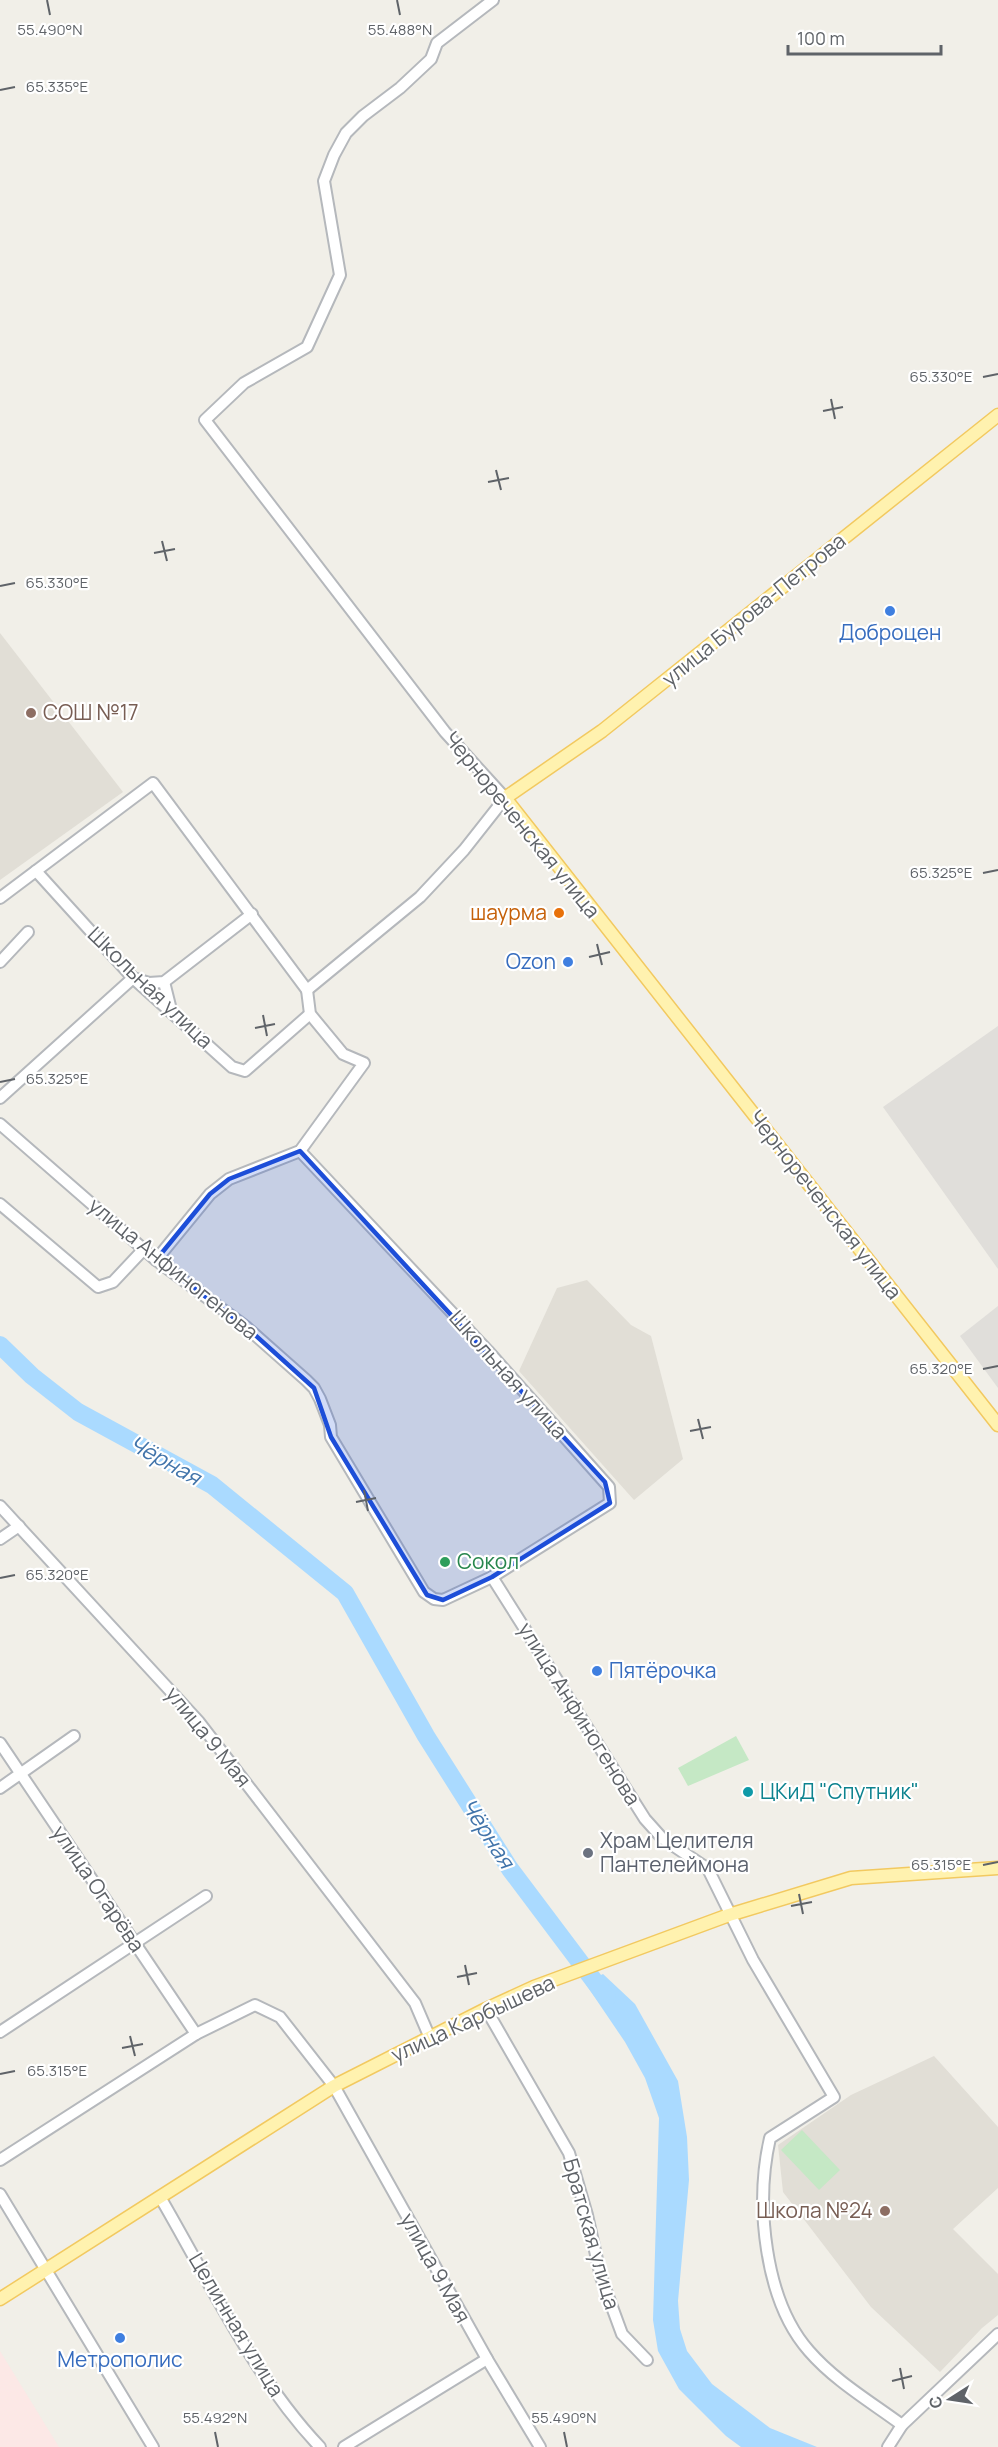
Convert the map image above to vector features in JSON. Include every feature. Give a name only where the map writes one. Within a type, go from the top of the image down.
[{"type":"main road","name":"улица Бурова-Петрова","points":[[505,798],[602,731],[998,415]]},
{"type":"main road","name":"Чернореченская улица","points":[[505,798],[998,1425]]},
{"type":"main road","name":"улица Карбышева","points":[[0,2299],[334,2086],[486,2009],[534,1988],[729,1915],[851,1878],[998,1868]]},
{"type":"street","name":"Чернореченская улица","points":[[493,0],[437,43],[431,59],[346,133],[324,181],[340,275],[307,347],[244,383],[205,420],[445,732],[505,798]]},
{"type":"street","points":[[0,898],[153,783],[306,990],[310,1014],[343,1054],[364,1064],[300,1151],[229,1179],[205,1200],[156,1260]]},
{"type":"street","points":[[306,990],[420,897],[471,842],[505,798]]},
{"type":"street","name":"Школьная улица","points":[[36,871],[133,978],[232,1067],[245,1071],[310,1014]]},
{"type":"street","points":[[0,1098],[13,1083],[133,978],[149,983],[164,982],[252,914]]},
{"type":"street","points":[[0,962],[28,932]]},
{"type":"street","points":[[164,982],[171,1010]]},
{"type":"street","name":"улица Анфиногенова","points":[[0,1124],[156,1260],[245,1326],[314,1388],[330,1425],[331,1437],[427,1595],[443,1600],[492,1577],[645,1819],[662,1838],[708,1869],[753,1960],[834,2097],[770,2138],[763,2167],[766,2249],[776,2292],[808,2350],[830,2371],[902,2425]]},
{"type":"street","name":"Школьная улица","points":[[300,1151],[488,1352],[609,1487],[610,1503],[492,1577]]},
{"type":"street","points":[[0,1204],[99,1287],[113,1282],[144,1249]]},
{"type":"street","points":[[330,1425],[340,1432]]},
{"type":"street","name":"улица 9 Мая","points":[[0,1506],[199,1722],[415,2003],[430,2038]]},
{"type":"street","points":[[0,1539],[19,1526]]},
{"type":"street","points":[[0,1788],[21,1776],[74,1736]]},
{"type":"street","name":"улица Огарёва","points":[[0,1743],[196,2034]]},
{"type":"street","points":[[0,2032],[206,1896]]},
{"type":"street","name":"улица 9 Мая","points":[[196,2034],[255,2005],[280,2017],[334,2086],[487,2359],[540,2447]]},
{"type":"street","name":"Братская улица","points":[[486,2009],[569,2153],[587,2214],[601,2277],[622,2334],[647,2360]]},
{"type":"street","points":[[0,2160],[196,2034]]},
{"type":"street","points":[[0,2194],[153,2447]]},
{"type":"street","name":"Целинная улица","points":[[160,2197],[238,2334],[280,2398],[320,2447]]},
{"type":"street","points":[[888,2447],[902,2425],[998,2334]]},
{"type":"street","points":[[344,2447],[487,2359]]},
{"type":"highlighted area","points":[[300,1151],[605,1482],[610,1503],[492,1577],[443,1600],[427,1595],[331,1437],[314,1388],[245,1326],[156,1260],[210,1194],[229,1179]]},
{"type":"shaded area","name":"СОШ №17","points":[[0,633],[123,792],[0,880]]},
{"type":"shaded area","points":[[998,1026],[998,1269],[883,1107]]},
{"type":"shaded area","points":[[587,1280],[631,1325],[651,1336],[683,1459],[634,1500],[519,1371],[557,1288]]},
{"type":"shaded area","points":[[998,1306],[998,1388],[960,1336]]},
{"type":"shaded area","name":"Школа №24","points":[[934,2056],[998,2127],[998,2188],[953,2229],[998,2274],[998,2315],[982,2328],[940,2372],[871,2307],[783,2192],[778,2145],[851,2095]]},
{"type":"shaded area","points":[[0,2351],[59,2447],[0,2447]]},
{"type":"green space","points":[[736,1736],[749,1760],[688,1786],[678,1768]]},
{"type":"green space","points":[[802,2130],[840,2170],[819,2190],[781,2150]]},
{"type":"water","points":[[603,1974],[635,2004],[678,2081],[687,2137],[689,2180],[678,2301],[680,2329],[687,2351],[712,2384],[770,2428],[817,2447],[741,2447],[726,2436],[679,2389],[658,2351],[653,2320],[659,2118],[645,2078],[625,2042],[585,1983]]},
{"type":"waterway","name":"Чёрная","points":[[0,1345],[32,1376],[78,1412],[212,1485],[345,1593],[426,1736],[510,1869],[607,1998]]},
{"type":"place","name":"Доброцен","points":[[890,611]]},
{"type":"place","name":"СОШ №17","points":[[31,713]]},
{"type":"place","name":"шаурма","points":[[559,913]]},
{"type":"place","name":"Ozon","points":[[568,962]]},
{"type":"place","name":"Сокол","points":[[445,1562]]},
{"type":"place","name":"Пятёрочка","points":[[597,1671]]},
{"type":"place","name":"ЦКиД \"Спутник\"","points":[[748,1792]]},
{"type":"place","name":"Храм Целителя Пантелеймона","points":[[588,1853]]},
{"type":"place","name":"Школа №24","points":[[885,2211]]},
{"type":"place","name":"Метрополис","points":[[120,2338]]}]
